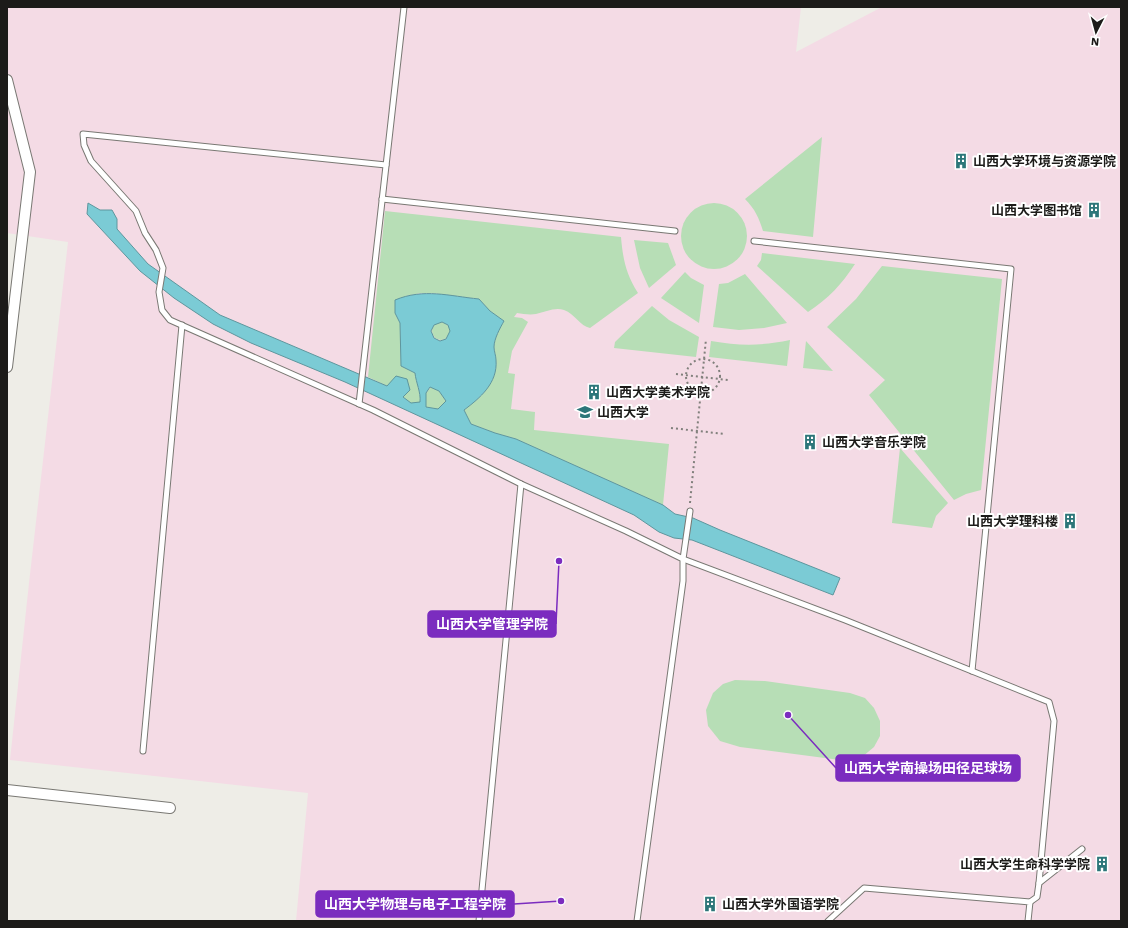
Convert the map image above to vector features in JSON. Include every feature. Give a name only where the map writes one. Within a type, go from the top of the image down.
[{"type":"street","points":[[7,80],[30,172],[7,367]]},
{"type":"street","points":[[7,790],[170,808]]},
{"type":"lane","points":[[359,404],[404,7]]},
{"type":"lane","points":[[386,165],[83,134],[84,146],[91,161],[136,211],[145,233],[156,250],[163,268],[159,292],[162,310],[170,320],[359,404],[521,484],[626,531],[683,559],[844,620],[1049,702],[1054,721],[1038,897],[1030,902],[864,888],[828,921]]},
{"type":"lane","points":[[382,199],[675,231]]},
{"type":"lane","points":[[754,241],[1011,269],[972,671]]},
{"type":"lane","points":[[143,751],[182,325]]},
{"type":"lane","points":[[479,921],[521,484]]},
{"type":"lane","points":[[637,921],[683,581],[683,559],[690,511]]},
{"type":"lane","points":[[1039,883],[1082,850]]},
{"type":"lane","points":[[1028,921],[1030,902]]},
{"type":"path","points":[[690,511],[706,339]]},
{"type":"path","points":[[707,359],[717,366],[720,371],[720,379],[713,390],[702,394],[693,391],[688,385],[685,375],[686,370],[693,361],[707,359]]},
{"type":"path","points":[[676,374],[728,380]]},
{"type":"path","points":[[671,428],[725,434]]},
{"type":"shaded area","name":"山西大学","points":[[7,7],[801,7],[796,52],[882,7],[1121,7],[1121,921],[296,921],[308,793],[10,760],[68,242],[7,233]]},
{"type":"green space","points":[[822,137],[813,237],[763,231],[756,214],[745,199]]},
{"type":"green space","points":[[714,203],[727,206],[737,213],[744,223],[747,236],[744,249],[737,259],[727,266],[714,269],[701,266],[691,259],[684,249],[681,236],[684,223],[691,213],[701,206]]},
{"type":"green space","points":[[385,211],[621,237],[626,266],[638,293],[590,328],[586,327],[571,314],[561,309],[554,309],[534,314],[517,313],[514,317],[522,318],[528,322],[512,351],[508,373],[515,374],[511,409],[535,412],[534,430],[669,444],[663,505],[516,439],[471,424],[464,410],[482,395],[491,383],[496,368],[494,344],[504,321],[490,311],[479,299],[421,293],[406,296],[395,313],[400,323],[401,366],[415,373],[420,395],[420,403],[411,403],[387,386],[368,377]]},
{"type":"green space","points":[[634,240],[668,243],[676,265],[649,288],[640,268]]},
{"type":"green space","points":[[762,253],[855,264],[834,291],[808,312],[757,266],[761,260]]},
{"type":"green space","points":[[882,266],[1002,279],[981,490],[966,494],[954,500],[869,395],[885,380],[827,327],[856,299]]},
{"type":"green space","points":[[685,272],[691,278],[704,285],[699,323],[661,298]]},
{"type":"green space","points":[[745,274],[787,323],[764,328],[739,330],[713,327],[719,284],[728,283]]},
{"type":"green space","points":[[652,306],[669,320],[699,337],[696,357],[614,348],[615,342]]},
{"type":"green space","points":[[437,322],[445,322],[450,327],[448,338],[445,340],[437,340],[432,335],[432,327]]},
{"type":"green space","points":[[790,340],[787,366],[709,357],[711,341],[750,345]]},
{"type":"green space","points":[[806,341],[833,371],[803,368]]},
{"type":"green space","points":[[431,387],[439,391],[446,401],[438,410],[426,407],[426,393]]},
{"type":"green space","points":[[900,448],[948,503],[936,516],[932,528],[892,523]]},
{"type":"green space","points":[[735,680],[765,681],[850,693],[865,698],[874,708],[880,721],[880,736],[874,747],[862,757],[840,760],[740,747],[720,741],[708,726],[706,710],[713,693],[723,684]]},
{"type":"water","points":[[88,203],[100,210],[112,210],[117,219],[117,229],[148,264],[220,315],[387,386],[396,376],[407,379],[410,390],[403,397],[411,403],[420,402],[420,395],[415,373],[401,366],[400,323],[395,313],[395,300],[416,294],[437,294],[479,299],[490,311],[504,321],[494,344],[496,368],[491,383],[482,395],[464,410],[471,424],[516,439],[663,505],[675,514],[693,518],[840,578],[833,595],[692,540],[674,538],[659,532],[634,515],[345,382],[251,343],[213,324],[174,298],[140,271],[87,214]],"holes":[[[442,322],[448,325],[450,331],[446,339],[440,341],[434,338],[431,331],[434,325]],[[430,387],[439,391],[446,401],[438,409],[426,407],[426,393]]]},
{"type":"place","name":"山西大学环境与资源学院","points":[[961,161]]},
{"type":"place","name":"山西大学图书馆","points":[[1094,210]]},
{"type":"place","name":"山西大学美术学院","points":[[594,392]]},
{"type":"place","name":"山西大学","points":[[585,412]]},
{"type":"place","name":"山西大学音乐学院","points":[[810,442]]},
{"type":"place","name":"山西大学理科楼","points":[[1070,521]]},
{"type":"place","name":"山西大学管理学院","points":[[559,561]]},
{"type":"place","name":"山西大学南操场田径足球场","points":[[788,715]]},
{"type":"place","name":"山西大学生命科学学院","points":[[1102,864]]},
{"type":"place","name":"山西大学物理与电子工程学院","points":[[561,901]]},
{"type":"place","name":"山西大学外国语学院","points":[[710,904]]}]
